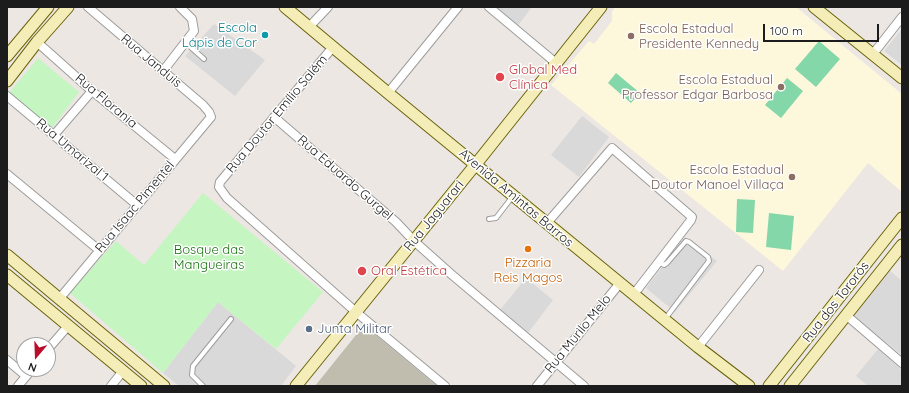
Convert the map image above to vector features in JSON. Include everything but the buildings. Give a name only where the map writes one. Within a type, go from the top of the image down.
[{"type":"main road","points":[[7,56],[48,7]]},
{"type":"main road","points":[[7,81],[37,42],[68,7]]},
{"type":"main road","name":"Avenida Amintas Barros","points":[[285,7],[547,224],[698,347],[749,386]]},
{"type":"main road","name":"Rua Jaguarari","points":[[296,386],[601,7]]},
{"type":"main road","points":[[814,7],[902,78]]},
{"type":"main road","name":"Rua dos Tororós","points":[[769,386],[902,218]]},
{"type":"main road","name":"Rua dos Tororós","points":[[790,386],[902,244]]},
{"type":"main road","points":[[7,255],[164,386]]},
{"type":"main road","points":[[11,278],[38,281]]},
{"type":"main road","points":[[11,278],[141,386]]},
{"type":"main road","points":[[149,374],[150,386]]},
{"type":"street","name":"Rua Janduis","points":[[88,7],[203,105],[211,117]]},
{"type":"street","points":[[163,71],[193,33],[194,29],[192,19],[180,7]]},
{"type":"street","points":[[309,27],[328,7]]},
{"type":"street","points":[[388,93],[458,7]]},
{"type":"street","points":[[489,7],[556,63]]},
{"type":"street","points":[[873,54],[902,17]]},
{"type":"street","name":"Rua Florania","points":[[37,42],[92,91],[175,160]]},
{"type":"street","name":"Rua Doutor Emílio Salém","points":[[333,47],[220,182],[219,186],[220,190],[227,198],[356,312]]},
{"type":"street","points":[[54,135],[92,91]]},
{"type":"street","name":"Rua Umarizal 1","points":[[7,96],[137,205]]},
{"type":"street","name":"Rua Isaac Pimentel","points":[[60,298],[211,117]]},
{"type":"street","name":"Rua Eduardo Gurgel","points":[[274,117],[396,222],[414,241],[451,274],[584,386]]},
{"type":"street","points":[[547,224],[612,148],[692,217],[660,262],[634,294]]},
{"type":"street","points":[[7,174],[100,250]]},
{"type":"street","points":[[698,347],[758,270]]},
{"type":"street","name":"Rua Murilo Melo","points":[[537,386],[620,283]]},
{"type":"street","points":[[356,312],[445,386]]},
{"type":"street","points":[[846,315],[902,363]]},
{"type":"street","points":[[56,340],[68,326]]},
{"type":"street","points":[[7,360],[16,368]]},
{"type":"street","points":[[111,386],[123,371]]},
{"type":"street","points":[[18,386],[25,377]]},
{"type":"lane","points":[[186,43],[204,59]]},
{"type":"lane","points":[[489,219],[496,218],[513,196]]},
{"type":"lane","points":[[660,262],[664,265],[667,263],[686,241],[708,257],[709,261],[665,320]]},
{"type":"lane","points":[[204,386],[192,375],[193,366],[232,319]]},
{"type":"shaded area","points":[[494,7],[532,7],[517,27]]},
{"type":"shaded area","points":[[615,7],[796,7],[902,94],[902,192],[868,163],[783,271],[551,85],[589,41],[594,44],[612,21],[612,12]]},
{"type":"shaded area","points":[[214,24],[265,60],[235,96],[185,56]]},
{"type":"shaded area","points":[[902,29],[902,65],[884,51]]},
{"type":"shaded area","points":[[582,116],[609,137],[579,177],[551,155]]},
{"type":"shaded area","points":[[685,237],[717,261],[675,312],[646,288]]},
{"type":"shaded area","points":[[889,270],[902,281],[902,355],[853,316]]},
{"type":"shaded area","points":[[526,278],[553,300],[528,333],[500,310]]},
{"type":"shaded area","points":[[218,302],[296,366],[281,386],[179,386],[163,373]]},
{"type":"shaded area","points":[[364,325],[437,386],[315,386]]},
{"type":"shaded area","points":[[878,349],[902,370],[902,386],[868,386],[856,376]]},
{"type":"green space","points":[[819,41],[840,59],[816,87],[795,69]]},
{"type":"green space","points":[[38,58],[79,92],[52,128],[9,93]]},
{"type":"green space","points":[[616,73],[640,93],[631,103],[608,83]]},
{"type":"green space","points":[[787,78],[803,91],[781,118],[765,105]]},
{"type":"green space","name":"Bosque das Mangueiras","points":[[203,193],[323,292],[276,349],[218,302],[163,373],[70,293],[116,241],[144,265]]},
{"type":"green space","points":[[737,199],[755,200],[753,233],[736,232]]},
{"type":"green space","points":[[769,213],[794,216],[791,250],[766,247]]},
{"type":"place","name":"Escola Lápis de Cor","points":[[265,35]]},
{"type":"place","name":"Escola Estadual Presidente Kennedy","points":[[631,36]]},
{"type":"place","name":"Global Med Clínica","points":[[500,77]]},
{"type":"place","name":"Escola Estadual Professor Edgar Barbosa","points":[[781,87]]},
{"type":"place","name":"Escola Estadual Doutor Manoel Villaça","points":[[792,177]]},
{"type":"place","name":"Pizzaria Reis Magos","points":[[528,249]]},
{"type":"place","name":"Oral Estética","points":[[362,271]]},
{"type":"place","name":"Junta Militar","points":[[309,329]]}]
